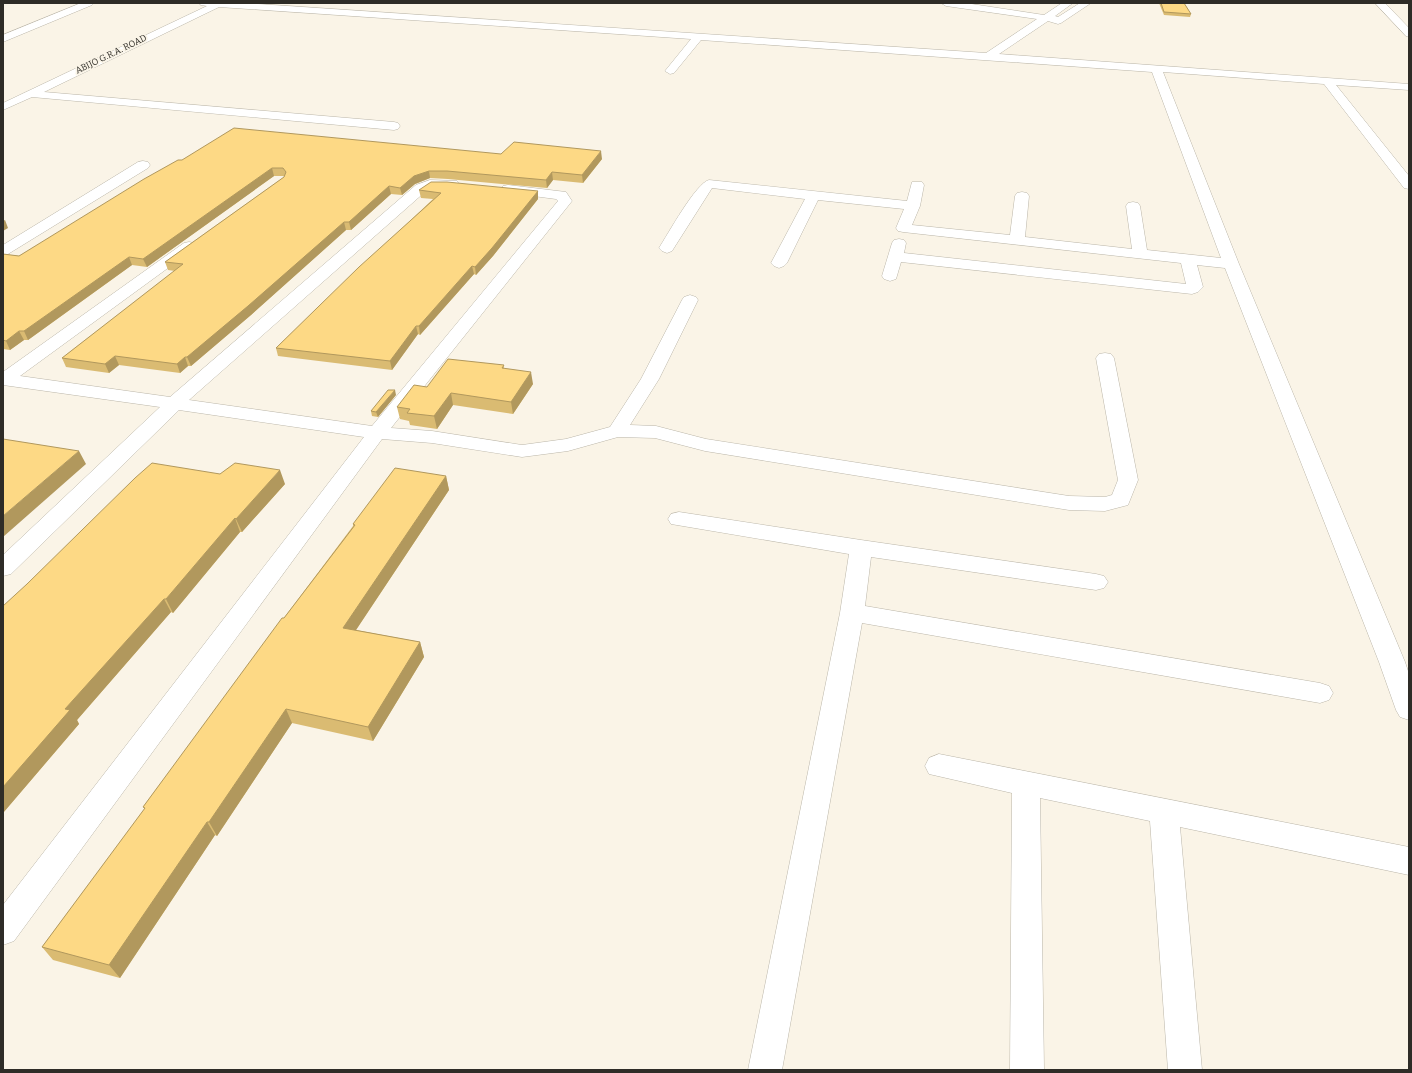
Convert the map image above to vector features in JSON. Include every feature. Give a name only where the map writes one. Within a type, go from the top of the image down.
[{"type":"street","points":[[3,39],[89,3]]},
{"type":"street","points":[[204,3],[697,38],[1009,58],[1409,88]]},
{"type":"street","name":"ABIJO G.R.A. ROAD","points":[[76,60],[204,3]]},
{"type":"street","points":[[314,10],[326,3]]},
{"type":"street","points":[[946,3],[1060,20]]},
{"type":"street","points":[[988,57],[1068,3]]},
{"type":"street","points":[[1048,30],[1060,20],[1086,3]]},
{"type":"street","points":[[1380,3],[1409,34]]},
{"type":"street","name":"ABIJO G.R.A. ROAD","points":[[3,107],[219,4]]},
{"type":"street","points":[[670,71],[697,38]]},
{"type":"street","points":[[1009,58],[1022,49]]},
{"type":"street","points":[[1157,70],[1231,264],[1400,664],[1409,710]]},
{"type":"street","points":[[1329,83],[1409,185]]},
{"type":"street","points":[[31,94],[394,126]]},
{"type":"street","points":[[3,251],[143,165]]},
{"type":"street","points":[[3,568],[175,403],[421,188],[430,184],[478,186],[561,195],[565,201],[377,433],[3,930]]},
{"type":"street","points":[[666,248],[702,190],[709,184],[913,206]]},
{"type":"street","points":[[890,276],[903,228],[913,206],[917,185]]},
{"type":"street","points":[[779,263],[814,195]]},
{"type":"street","points":[[1017,240],[1022,196]]},
{"type":"street","points":[[1133,206],[1140,254]]},
{"type":"street","points":[[903,228],[1231,264]]},
{"type":"street","points":[[3,379],[203,236]]},
{"type":"street","points":[[894,257],[1192,289],[1195,287],[1188,260]]},
{"type":"street","points":[[617,431],[650,379],[690,300]]},
{"type":"street","points":[[3,379],[377,433],[432,437],[522,451],[568,445],[617,431],[656,432],[705,445],[729,449],[1069,503],[1105,504],[1121,500],[1128,480],[1105,358]]},
{"type":"street","points":[[679,518],[861,548],[1096,582]]},
{"type":"street","points":[[765,1070],[852,613],[861,548]]},
{"type":"street","points":[[852,613],[1320,693]]},
{"type":"street","points":[[939,766],[1409,862]]},
{"type":"street","points":[[1026,783],[1027,1070]]},
{"type":"street","points":[[1164,813],[1186,1070]]},
{"type":"building","points":[[1161,3],[1184,3],[1191,14],[1164,12]]},
{"type":"building","points":[[234,128],[501,154],[514,142],[601,151],[582,175],[552,172],[546,180],[447,171],[429,171],[414,176],[400,188],[389,186],[349,222],[344,222],[248,306],[177,364],[115,356],[105,364],[62,358],[183,264],[165,262],[284,177],[286,172],[283,168],[272,168],[143,259],[129,257],[24,331],[19,331],[6,341],[3,340],[3,254],[19,256],[144,179],[178,160],[182,160]]},
{"type":"building","points":[[431,182],[447,182],[538,191],[475,267],[472,266],[419,326],[416,326],[390,361],[276,348],[359,267],[441,193],[419,190]]},
{"type":"building","points":[[448,359],[504,365],[502,368],[531,372],[511,402],[451,393],[434,416],[407,413],[410,409],[397,407],[414,385],[427,387]]},
{"type":"building","points":[[388,390],[395,390],[376,412],[371,411]]},
{"type":"building","points":[[3,439],[79,451],[3,516]]},
{"type":"building","points":[[152,463],[220,474],[235,463],[280,470],[236,519],[235,518],[166,599],[164,599],[65,709],[70,710],[3,787],[3,606]]},
{"type":"building","points":[[395,468],[446,476],[343,628],[420,642],[368,727],[286,709],[109,965],[42,947],[145,808],[143,807],[282,618],[284,618],[355,525],[353,524]]}]
